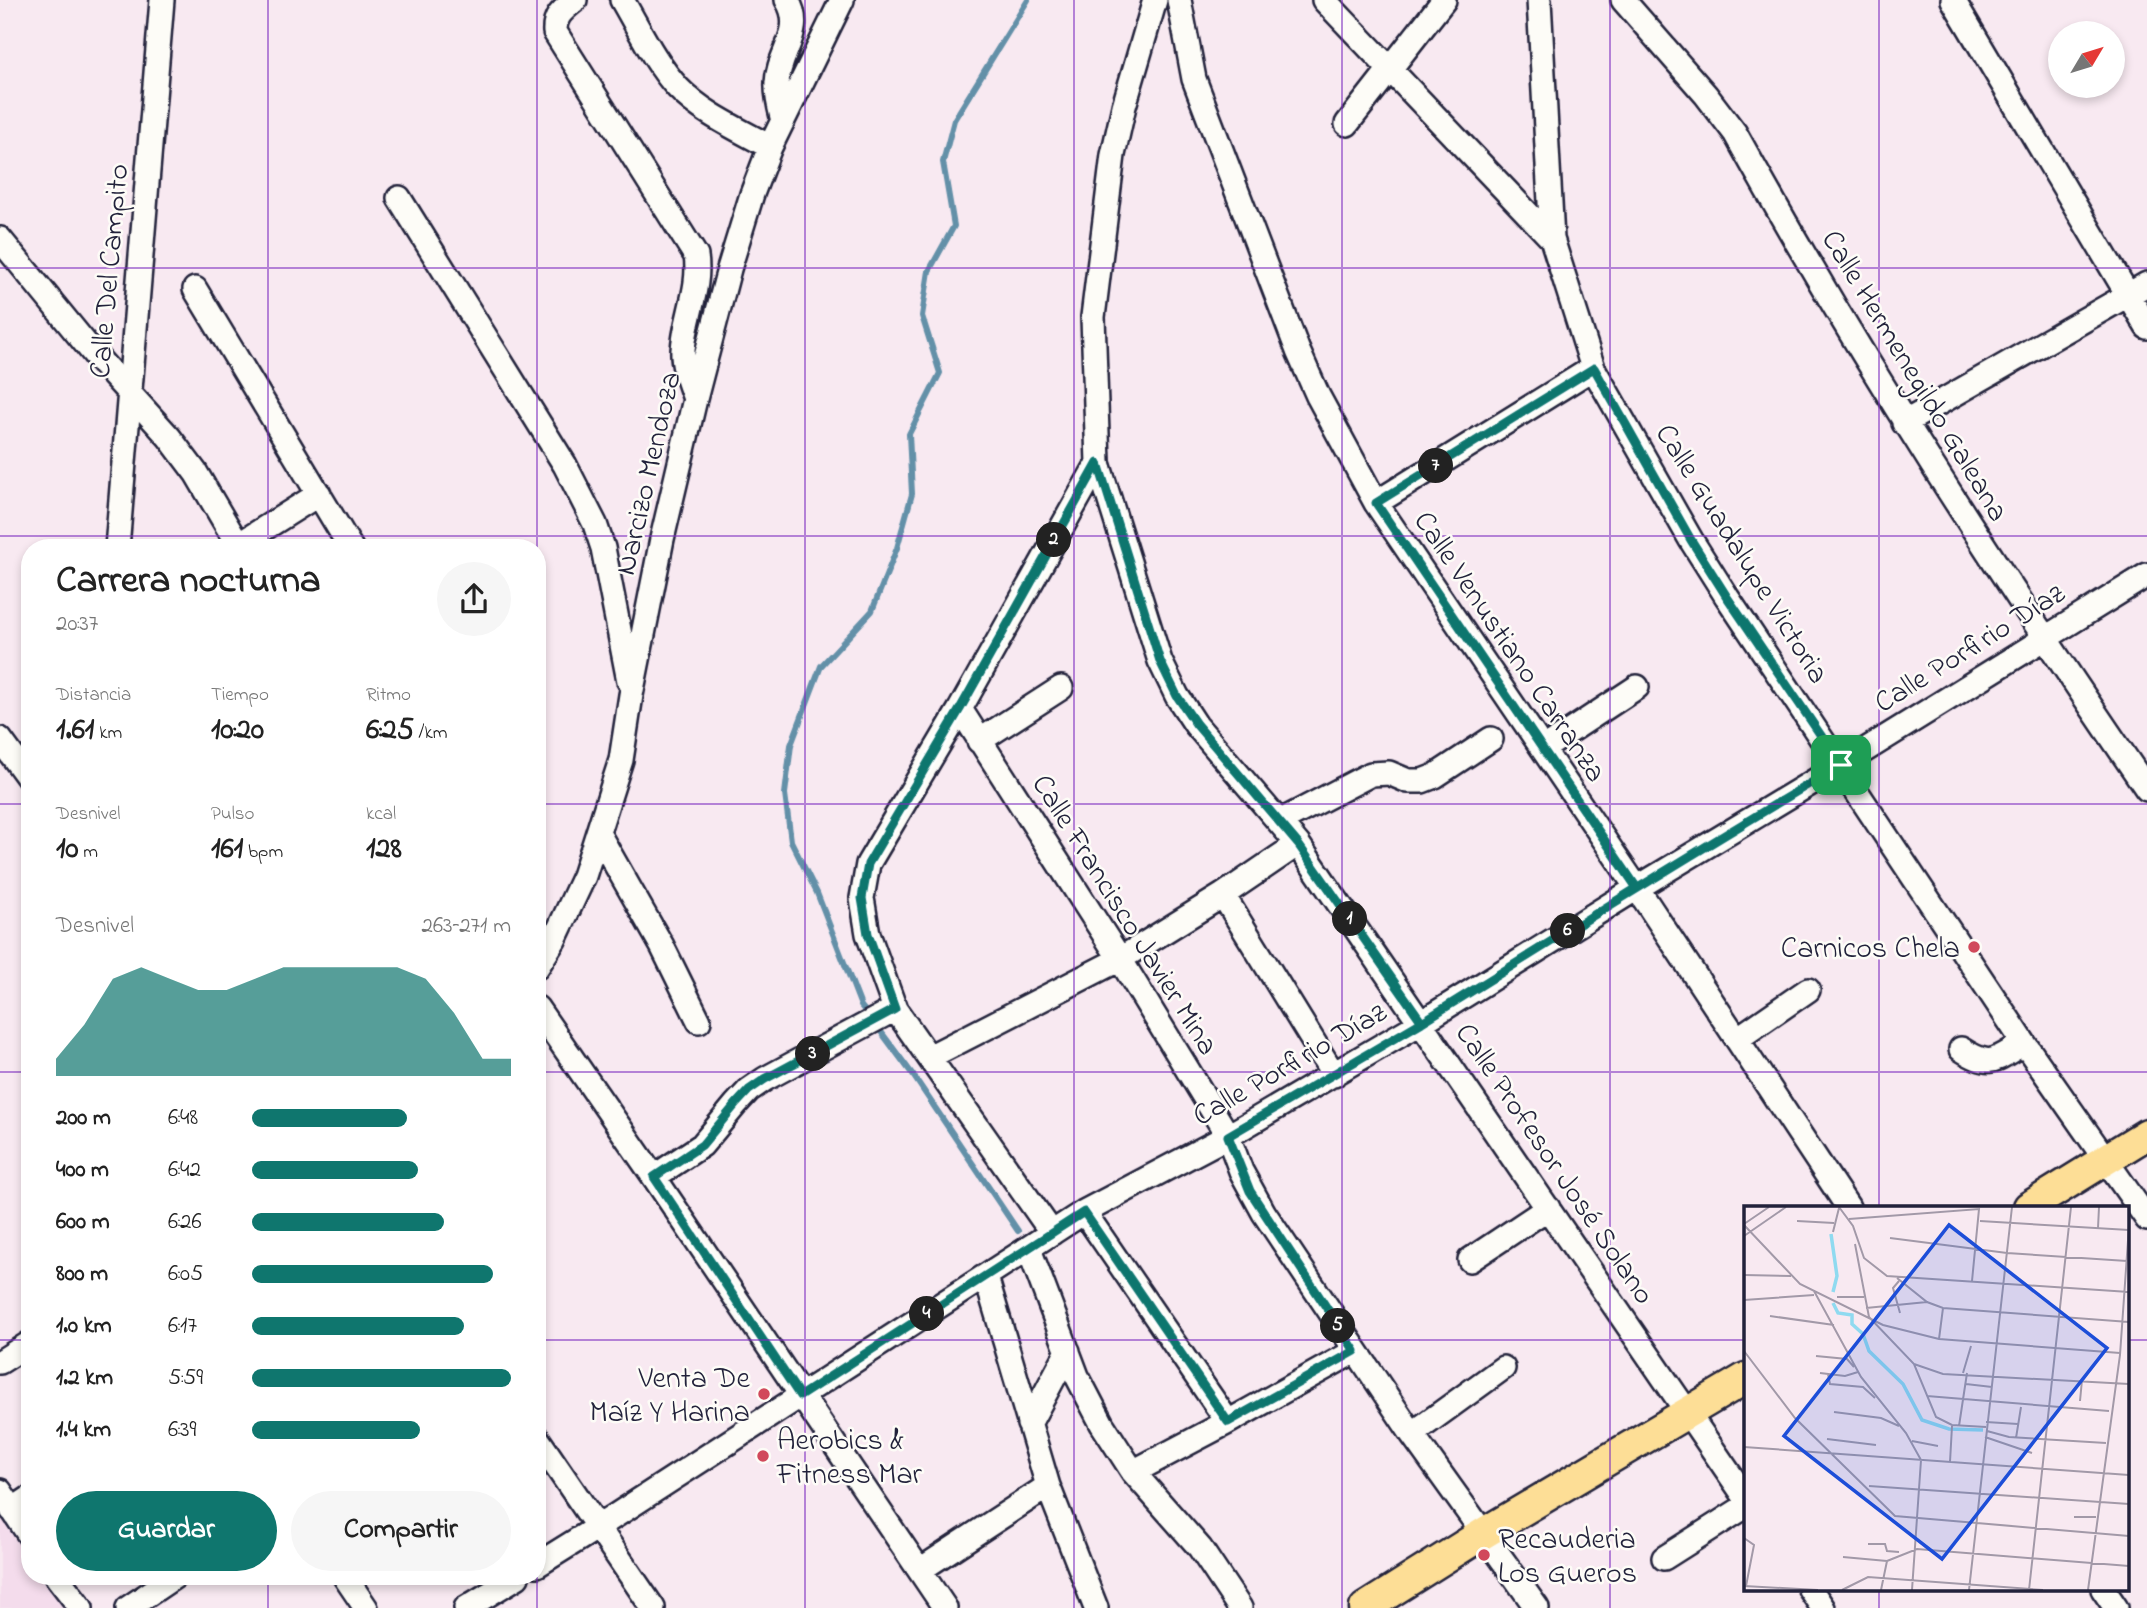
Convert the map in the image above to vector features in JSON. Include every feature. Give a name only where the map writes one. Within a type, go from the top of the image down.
[{"type":"main road","points":[[2031,1206],[2147,1133]]},
{"type":"main road","points":[[1365,1608],[1484,1533],[1744,1379]]},
{"type":"street","name":"Calle Del Campito","points":[[118,539],[162,0]]},
{"type":"street","points":[[622,0],[659,63],[678,88],[703,109],[770,147]]},
{"type":"street","points":[[783,121],[776,84],[795,27],[795,16],[788,0]]},
{"type":"street","name":"Narcizo Mendoza","points":[[546,953],[574,898],[599,835],[621,760],[662,539],[695,399],[752,194],[770,147],[842,0]]},
{"type":"street","name":"Calle Profesor José Solano","points":[[1155,0],[1124,106],[1113,155],[1093,317],[1098,463],[1160,661],[1177,696],[1205,735],[1298,844],[1744,1495]]},
{"type":"street","name":"Calle Venustiano Carranza","points":[[1179,0],[1194,79],[1298,351],[1318,396],[1376,503],[1637,888],[1847,1206]]},
{"type":"street","points":[[1324,0],[1552,239]]},
{"type":"street","points":[[1347,124],[1444,0]]},
{"type":"street","name":"Calle Guadalupe Victoria","points":[[1539,0],[1552,239],[1594,368],[1691,540],[1727,597],[2024,1043],[2147,1219]]},
{"type":"street","name":"Calle Hermenegildo Galeana","points":[[1623,0],[1706,95],[1735,134],[1904,423],[2043,638],[2147,789]]},
{"type":"street","points":[[1953,0],[2137,290],[2147,327]]},
{"type":"street","points":[[568,6],[555,21],[555,32],[696,256],[698,270],[682,353],[695,399]]},
{"type":"street","points":[[399,198],[565,465],[594,524],[603,548],[631,695]]},
{"type":"street","points":[[0,239],[129,395],[169,437],[195,473],[235,539]]},
{"type":"street","points":[[195,289],[346,539]]},
{"type":"street","points":[[1904,423],[2137,290]]},
{"type":"street","points":[[1376,503],[1594,368]]},
{"type":"street","points":[[1052,1233],[929,1057],[888,1013],[862,898],[868,864],[960,709],[1098,463]]},
{"type":"street","points":[[250,539],[319,494]]},
{"type":"street","name":"Calle Porfirio Díaz","points":[[546,1559],[1084,1212],[1228,1136],[1334,1075],[2147,575]]},
{"type":"street","points":[[1543,749],[1637,687]]},
{"type":"street","points":[[979,741],[1061,688]]},
{"type":"street","name":"Calle Francisco Javier Mina","points":[[960,709],[1120,959],[1228,1136],[1250,1191],[1412,1434],[1537,1608]]},
{"type":"street","points":[[0,738],[21,767]]},
{"type":"street","points":[[1281,821],[1371,774],[1389,773],[1408,781],[1422,781],[1435,776],[1490,739]]},
{"type":"street","points":[[599,835],[662,946],[699,1021]]},
{"type":"street","points":[[929,1057],[1120,959],[1223,895],[1298,844]]},
{"type":"street","points":[[1223,895],[1334,1075]]},
{"type":"street","points":[[1737,1039],[1808,990]]},
{"type":"street","points":[[654,1177],[702,1145],[749,1090],[888,1013]]},
{"type":"street","points":[[546,1022],[945,1608]]},
{"type":"street","points":[[1961,1049],[1979,1061],[1987,1062],[2024,1043]]},
{"type":"street","points":[[1471,1260],[1548,1208]]},
{"type":"street","points":[[1084,1212],[1228,1422]]},
{"type":"street","points":[[1029,1249],[1077,1376],[1102,1424],[1133,1472],[1200,1548],[1240,1608]]},
{"type":"street","points":[[986,1276],[1048,1486],[1096,1608]]},
{"type":"street","points":[[0,1362],[21,1349]]},
{"type":"street","points":[[1030,1424],[1068,1351]]},
{"type":"street","points":[[1133,1472],[1355,1351]]},
{"type":"street","points":[[1412,1434],[1503,1368]]},
{"type":"street","points":[[546,1451],[653,1608]]},
{"type":"street","points":[[920,1570],[1048,1486]]},
{"type":"street","points":[[1664,1558],[1744,1507]]},
{"type":"street","points":[[63,1585],[81,1608]]},
{"type":"street","points":[[128,1608],[162,1585]]},
{"type":"street","points":[[350,1585],[366,1608]]},
{"type":"street","points":[[466,1608],[504,1585]]},
{"type":"street","points":[[2104,1590],[2116,1608]]},
{"type":"shaded area","points":[[0,1491],[21,1522],[21,1585],[62,1585],[75,1608],[0,1608]]},
{"type":"waterway","points":[[869,1016],[861,1006],[817,893],[791,841],[785,794],[791,745],[821,666],[872,611],[897,548],[912,494],[909,434],[940,373],[922,316],[929,271],[954,226],[943,162],[954,120],[1028,0]]},
{"type":"waterway","points":[[876,1025],[1018,1231]]},
{"type":"place","name":"Carnicos Chela","points":[[1974,947]]},
{"type":"place","name":"Venta De Maíz Y Harina","points":[[764,1394]]},
{"type":"place","name":"Aerobics & Fitness Mar","points":[[763,1456]]},
{"type":"place","name":"Recauderia Los Gueros","points":[[1484,1555]]},
{"type":"route","points":[[1841,765],[1422,1022],[1281,821],[1196,724],[1177,696],[1160,661],[1098,463],[960,709],[868,864],[862,898],[868,934],[895,1009],[749,1090],[702,1145],[654,1177],[800,1396],[1084,1212],[1228,1422],[1355,1351],[1250,1191],[1228,1136],[1422,1022],[1637,888],[1376,503],[1594,368],[1691,540],[1841,765]]}]
